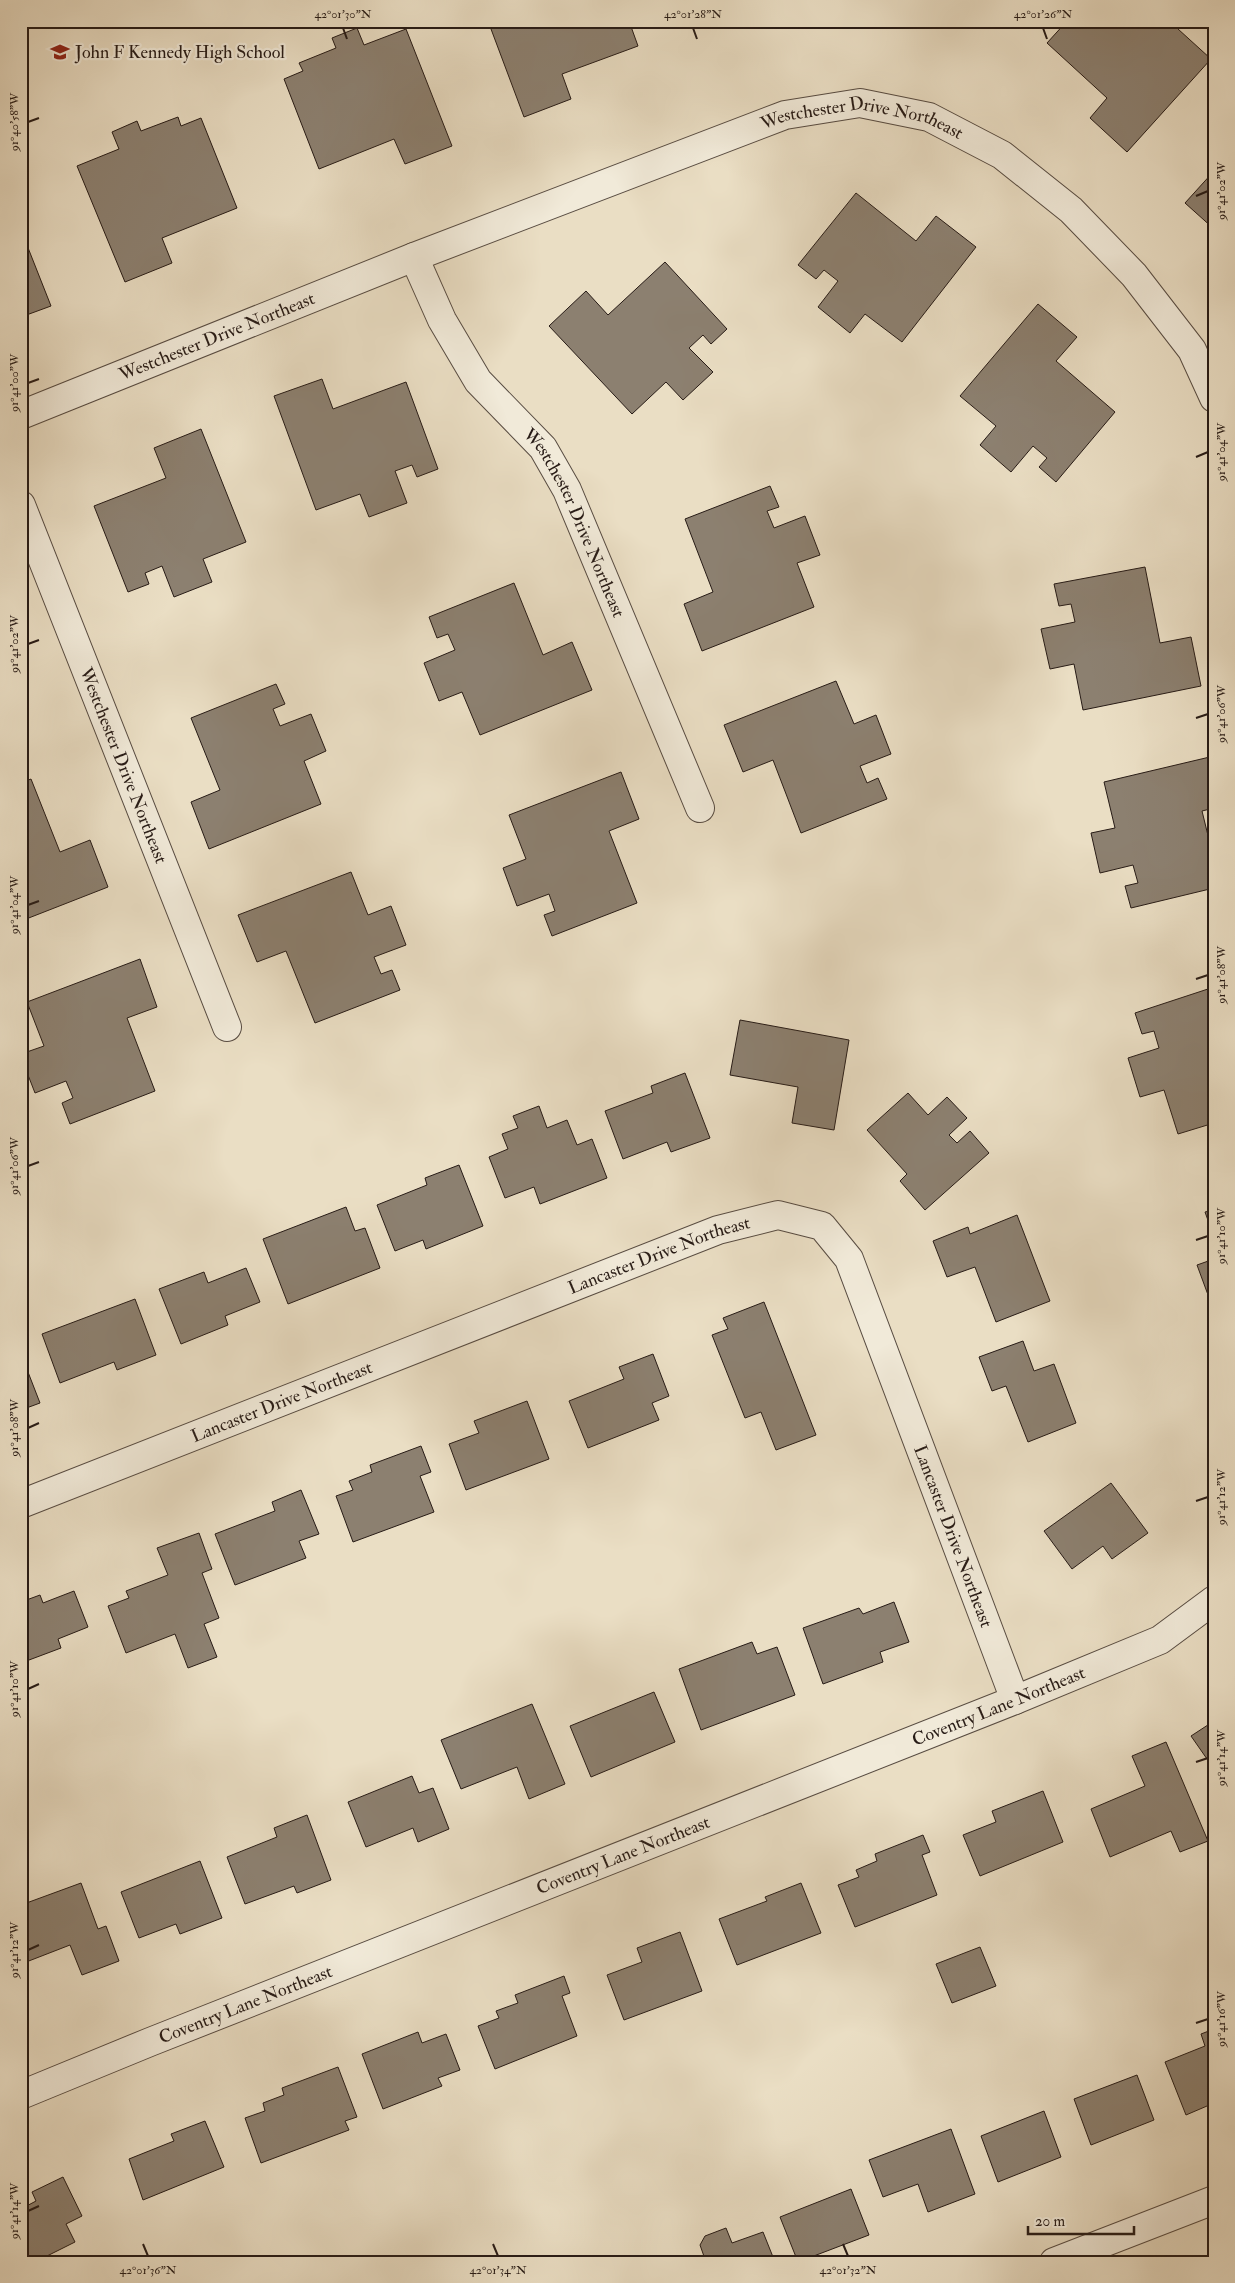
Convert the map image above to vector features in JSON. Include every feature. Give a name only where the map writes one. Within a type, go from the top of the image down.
[{"type":"street","name":"Westchester Drive Northeast","points":[[21,416],[414,257],[785,115],[860,103],[929,117],[1002,155],[1071,210],[1134,275],[1192,350],[1214,398]]},
{"type":"street","name":"Westchester Drive Northeast","points":[[414,257],[442,320],[478,381],[543,448],[567,490],[700,808]]},
{"type":"street","name":"Westchester Drive Northeast","points":[[21,505],[227,1027]]},
{"type":"street","name":"Lancaster Drive Northeast","points":[[21,1504],[718,1230],[778,1215],[822,1226],[849,1259],[1015,1700]]},
{"type":"street","name":"Coventry Lane Northeast","points":[[21,2095],[150,2042],[1015,1700],[1160,1640],[1214,1600]]},
{"type":"street","points":[[1054,2262],[1214,2200]]},
{"type":"building","points":[[488,21],[629,21],[638,46],[562,74],[571,99],[524,117]]},
{"type":"building","points":[[773,21],[823,21],[823,24]]},
{"type":"building","points":[[900,21],[951,21],[951,25],[900,24]]},
{"type":"building","points":[[1067,21],[1185,21],[1178,29],[1211,59],[1127,152],[1090,118],[1107,98],[1047,43]]},
{"type":"building","points":[[357,28],[364,45],[406,29],[452,146],[405,164],[394,139],[319,169],[284,79],[303,71],[299,63],[336,48],[332,38]]},
{"type":"building","points":[[178,117],[181,126],[201,118],[237,208],[162,238],[172,263],[125,282],[77,166],[119,149],[112,132],[137,121],[141,131]]},
{"type":"building","points":[[1214,171],[1214,229],[1185,203]]},
{"type":"building","points":[[856,193],[916,241],[936,216],[976,247],[902,342],[865,314],[850,333],[818,307],[838,281],[824,270],[816,279],[798,265]]},
{"type":"building","points":[[21,230],[51,306],[21,317]]},
{"type":"building","points":[[665,262],[727,329],[711,344],[703,335],[689,348],[713,372],[683,400],[666,382],[632,414],[549,326],[586,291],[608,315]]},
{"type":"building","points":[[1038,304],[1077,337],[1056,361],[1115,412],[1056,482],[1039,467],[1047,458],[1033,446],[1011,472],[980,445],[996,426],[960,396]]},
{"type":"building","points":[[322,379],[333,409],[406,382],[438,469],[417,477],[412,465],[395,471],[407,503],[369,517],[360,494],[316,510],[274,396]]},
{"type":"building","points":[[201,429],[246,542],[203,559],[212,582],[174,597],[162,566],[145,573],[149,584],[128,592],[94,506],[166,478],[154,448]]},
{"type":"building","points":[[770,486],[779,507],[767,511],[774,528],[805,516],[820,555],[797,563],[814,607],[702,651],[684,604],[713,592],[685,519]]},
{"type":"building","points":[[1145,567],[1160,643],[1191,637],[1201,686],[1083,710],[1074,664],[1050,669],[1041,629],[1075,622],[1071,604],[1059,606],[1054,584]]},
{"type":"building","points":[[514,583],[543,655],[572,642],[592,690],[480,735],[462,692],[439,701],[424,663],[455,650],[448,634],[437,638],[429,617]]},
{"type":"building","points":[[836,681],[854,724],[876,715],[891,754],[860,766],[867,783],[878,778],[887,799],[801,833],[773,760],[743,772],[724,725]]},
{"type":"building","points":[[276,684],[285,704],[273,709],[280,726],[311,714],[326,751],[304,761],[321,804],[209,849],[191,802],[220,790],[191,718]]},
{"type":"building","points":[[1214,756],[1214,808],[1202,811],[1214,860],[1214,888],[1131,908],[1125,886],[1138,883],[1133,865],[1100,873],[1091,833],[1115,828],[1104,782]]},
{"type":"building","points":[[621,772],[639,819],[609,831],[637,903],[552,936],[544,915],[555,911],[549,894],[517,906],[503,868],[526,859],[509,815]]},
{"type":"building","points":[[31,779],[60,852],[90,840],[108,887],[21,921],[21,783]]},
{"type":"building","points":[[351,872],[368,915],[391,906],[406,945],[374,957],[381,974],[392,970],[400,990],[315,1023],[286,951],[257,962],[238,915]]},
{"type":"building","points":[[140,959],[157,1007],[127,1018],[155,1091],[70,1124],[62,1103],[73,1098],[66,1081],[35,1093],[21,1057],[21,1054],[44,1046],[27,1002]]},
{"type":"building","points":[[1214,987],[1214,1123],[1178,1134],[1164,1090],[1140,1097],[1128,1058],[1159,1048],[1154,1031],[1142,1034],[1135,1013]]},
{"type":"building","points":[[740,1020],[849,1040],[834,1130],[792,1123],[798,1087],[730,1075]]},
{"type":"building","points":[[685,1073],[710,1138],[671,1152],[667,1142],[623,1159],[605,1111],[653,1093],[651,1086]]},
{"type":"building","points":[[908,1093],[928,1115],[947,1097],[967,1118],[949,1135],[957,1143],[970,1131],[989,1153],[925,1210],[900,1181],[907,1174],[867,1130]]},
{"type":"building","points":[[539,1106],[547,1128],[567,1120],[577,1145],[592,1139],[607,1178],[540,1204],[534,1187],[505,1198],[489,1157],[508,1149],[502,1134],[518,1128],[513,1116]]},
{"type":"building","points":[[459,1165],[483,1226],[426,1249],[423,1240],[395,1251],[377,1205],[427,1185],[425,1178]]},
{"type":"building","points":[[346,1207],[355,1231],[365,1228],[380,1268],[288,1304],[263,1239]]},
{"type":"building","points":[[1214,1210],[1214,1237],[1205,1212]]},
{"type":"building","points":[[1017,1215],[1050,1301],[996,1322],[975,1267],[947,1277],[933,1241],[968,1227],[970,1234]]},
{"type":"building","points":[[1214,1259],[1214,1302],[1211,1303],[1197,1265]]},
{"type":"building","points":[[246,1268],[260,1302],[225,1316],[228,1325],[181,1344],[159,1289],[204,1272],[208,1283]]},
{"type":"building","points":[[135,1299],[156,1355],[117,1370],[114,1362],[60,1383],[42,1334]]},
{"type":"building","points":[[764,1302],[816,1435],[776,1450],[761,1412],[745,1418],[712,1335],[728,1329],[723,1318]]},
{"type":"building","points":[[1023,1341],[1034,1371],[1054,1364],[1076,1423],[1028,1442],[1006,1386],[992,1391],[979,1357]]},
{"type":"building","points":[[21,1354],[40,1403],[21,1410]]},
{"type":"building","points":[[653,1354],[669,1396],[652,1403],[659,1420],[588,1448],[569,1401],[624,1379],[619,1367]]},
{"type":"building","points":[[527,1401],[549,1459],[466,1490],[449,1444],[479,1433],[474,1421]]},
{"type":"building","points":[[421,1446],[431,1472],[420,1476],[434,1512],[353,1542],[336,1496],[353,1490],[349,1481],[372,1472],[370,1465]]},
{"type":"building","points":[[1111,1483],[1148,1533],[1112,1559],[1103,1546],[1072,1569],[1044,1531]]},
{"type":"building","points":[[301,1490],[319,1534],[299,1541],[306,1558],[235,1585],[215,1534],[275,1511],[272,1502]]},
{"type":"building","points":[[199,1533],[212,1569],[202,1573],[219,1618],[204,1624],[217,1657],[188,1668],[175,1634],[126,1653],[108,1606],[129,1598],[126,1591],[168,1575],[157,1548]]},
{"type":"building","points":[[74,1591],[88,1627],[58,1639],[61,1648],[21,1663],[21,1602],[40,1595],[43,1603]]},
{"type":"building","points":[[894,1602],[909,1642],[880,1652],[883,1662],[823,1684],[803,1628],[859,1608],[863,1614]]},
{"type":"building","points":[[752,1642],[757,1654],[777,1647],[795,1695],[701,1730],[679,1669]]},
{"type":"building","points":[[654,1692],[675,1742],[591,1777],[570,1726]]},
{"type":"building","points":[[532,1704],[565,1784],[529,1799],[517,1767],[461,1789],[441,1740]]},
{"type":"building","points":[[1214,1721],[1214,1769],[1191,1736]]},
{"type":"building","points":[[1166,1742],[1208,1841],[1180,1852],[1171,1831],[1110,1857],[1091,1809],[1145,1786],[1132,1756]]},
{"type":"building","points":[[412,1776],[419,1793],[433,1788],[449,1829],[418,1842],[413,1828],[366,1847],[348,1802]]},
{"type":"building","points":[[1043,1791],[1063,1842],[980,1876],[963,1835],[996,1822],[992,1811]]},
{"type":"building","points":[[307,1815],[331,1880],[297,1893],[294,1886],[245,1904],[227,1857],[277,1837],[274,1828]]},
{"type":"building","points":[[923,1835],[930,1852],[922,1855],[937,1895],[855,1927],[838,1885],[859,1877],[856,1870],[877,1861],[875,1854]]},
{"type":"building","points":[[200,1861],[222,1918],[180,1934],[176,1924],[139,1938],[121,1892]]},
{"type":"building","points":[[81,1883],[98,1929],[106,1926],[119,1961],[82,1975],[70,1945],[21,1964],[21,1905]]},
{"type":"building","points":[[801,1883],[821,1933],[737,1965],[719,1919],[767,1901],[765,1897]]},
{"type":"building","points":[[680,1932],[702,1991],[624,2020],[607,1975],[642,1962],[637,1948]]},
{"type":"building","points":[[980,1947],[996,1986],[952,2003],[936,1964]]},
{"type":"building","points":[[564,1976],[570,1993],[562,1996],[577,2036],[495,2069],[478,2026],[499,2018],[496,2011],[518,2003],[515,1995]]},
{"type":"building","points":[[1214,2029],[1214,2103],[1186,2115],[1165,2062],[1205,2046],[1201,2034]]},
{"type":"building","points":[[418,2032],[422,2043],[446,2034],[460,2070],[438,2078],[442,2086],[383,2109],[362,2054]]},
{"type":"building","points":[[338,2067],[357,2117],[345,2121],[349,2130],[261,2163],[245,2118],[265,2111],[263,2103],[284,2095],[282,2088]]},
{"type":"building","points":[[1137,2075],[1154,2120],[1091,2145],[1074,2099]]},
{"type":"building","points":[[1044,2111],[1061,2157],[998,2182],[981,2136]]},
{"type":"building","points":[[205,2121],[224,2167],[143,2200],[129,2159],[174,2141],[171,2134]]},
{"type":"building","points":[[951,2129],[975,2194],[928,2212],[918,2184],[883,2197],[869,2160]]},
{"type":"building","points":[[63,2177],[82,2216],[66,2224],[75,2242],[35,2262],[21,2262],[21,2209],[36,2201],[32,2192]]},
{"type":"building","points":[[851,2189],[869,2235],[798,2262],[780,2217]]},
{"type":"building","points":[[726,2228],[732,2243],[763,2232],[775,2262],[706,2262],[700,2245],[705,2236]]},
{"type":"place","name":"John F Kennedy High School","points":[[60,52]]}]
